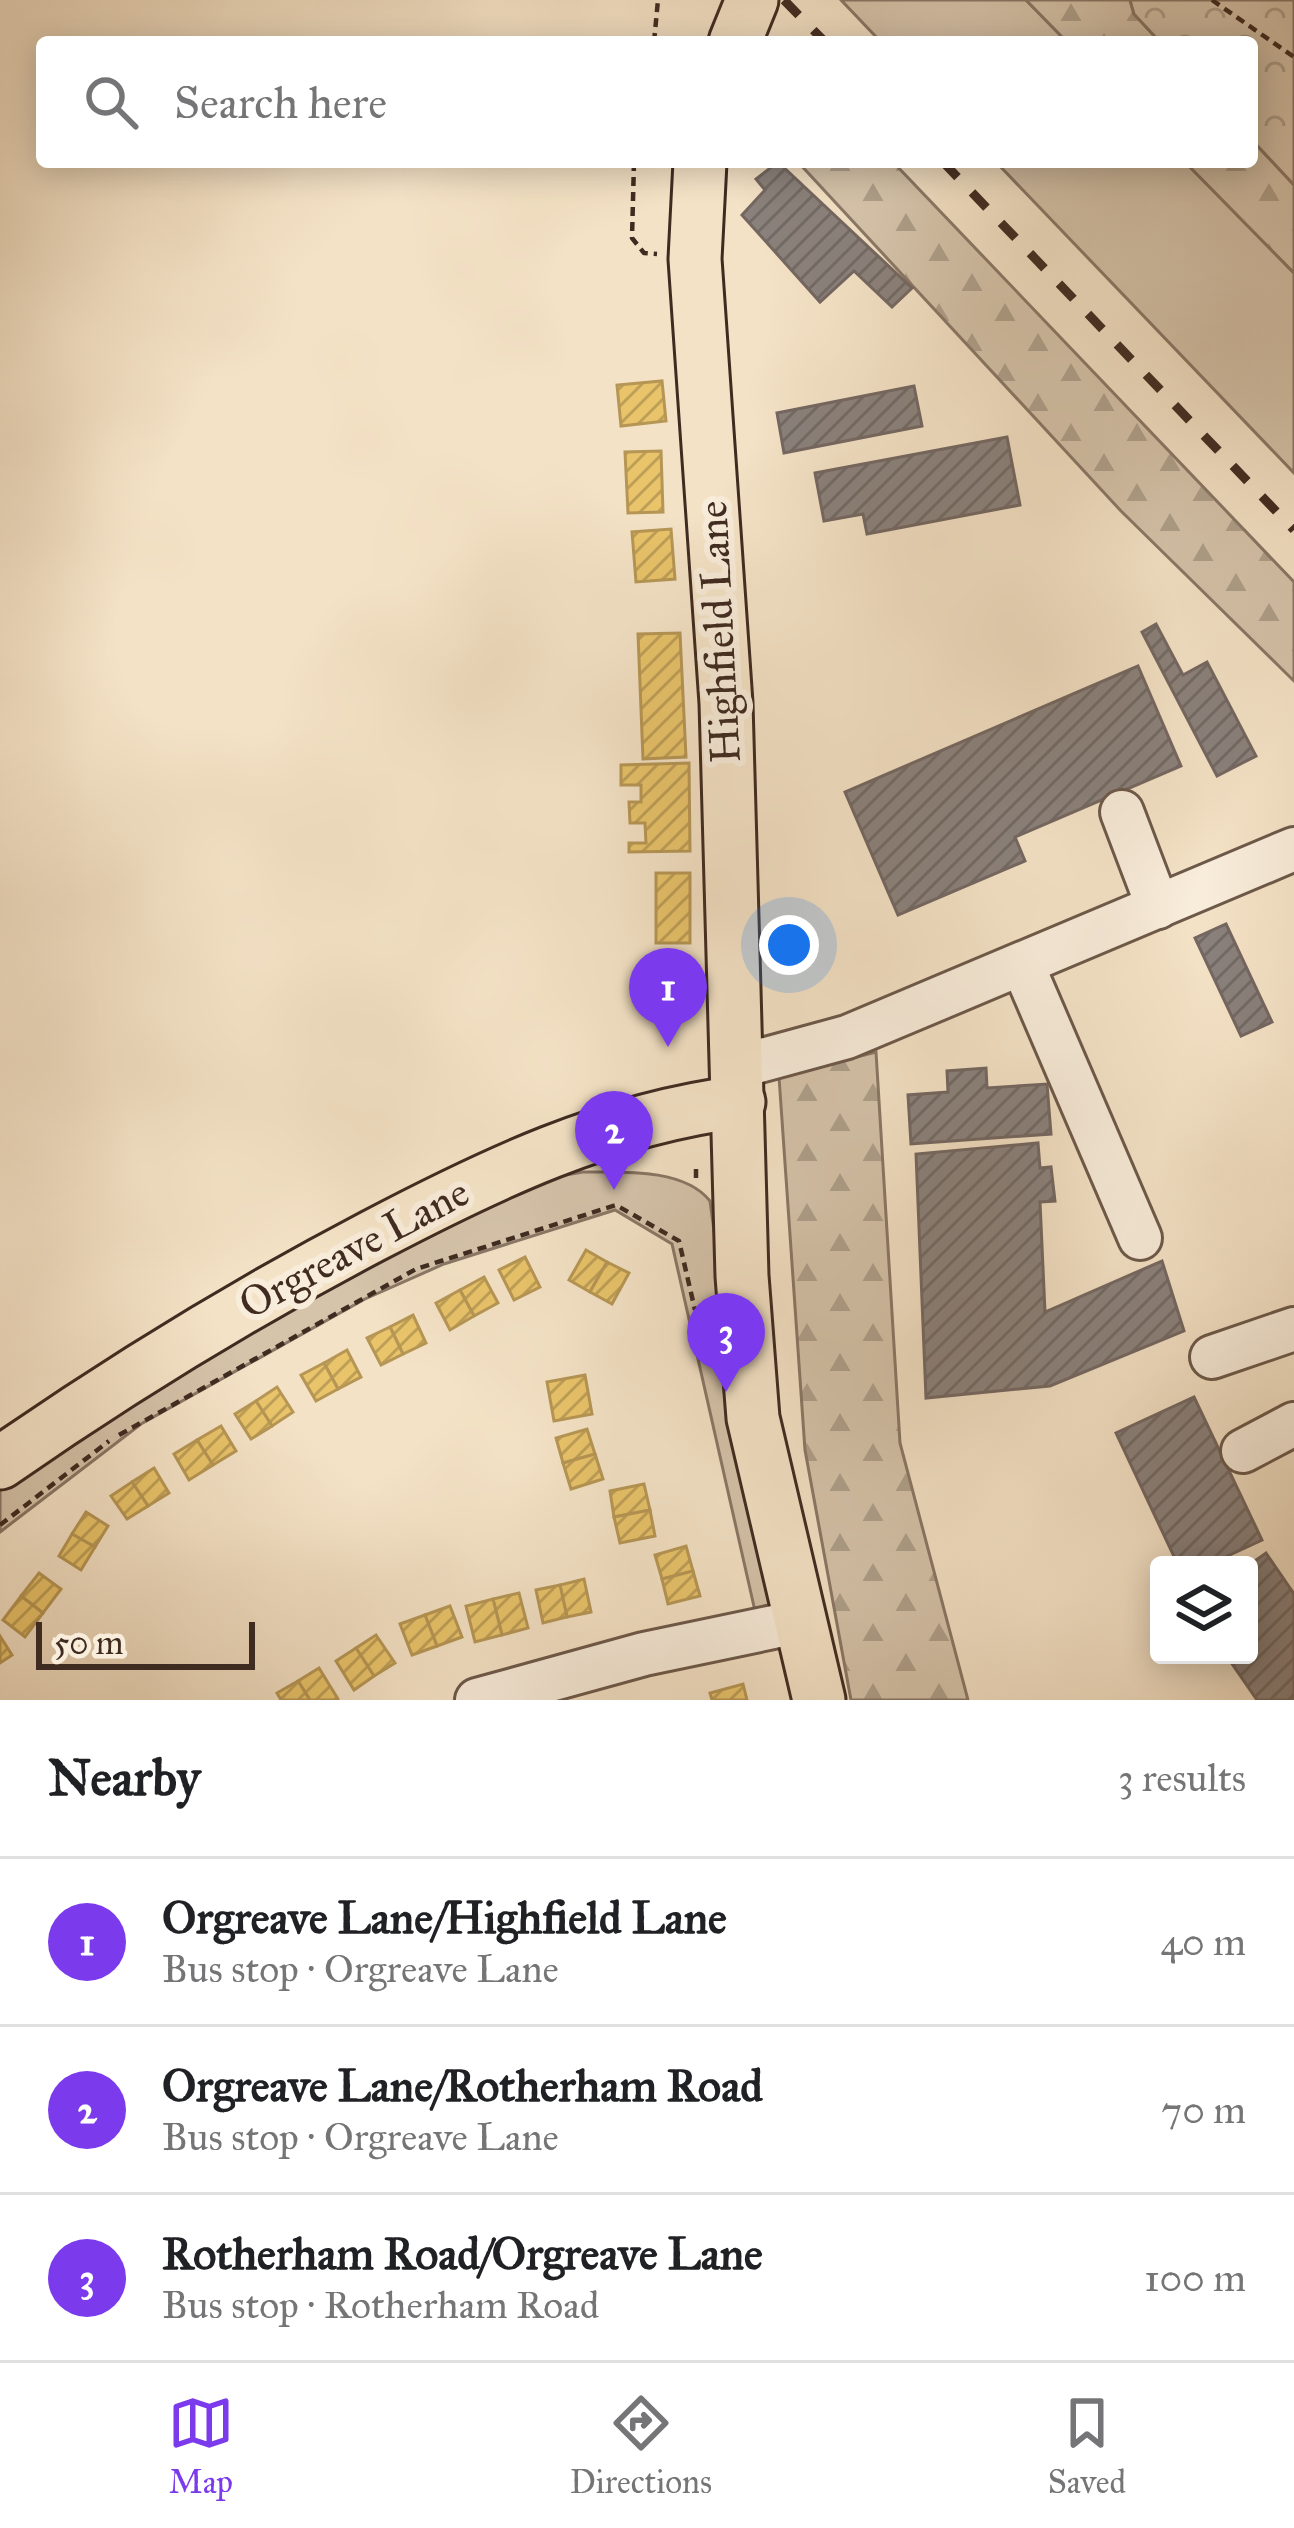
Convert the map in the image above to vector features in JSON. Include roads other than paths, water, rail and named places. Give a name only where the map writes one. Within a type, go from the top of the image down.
[{"type":"main road","points":[[737,36],[752,0]]},
{"type":"main road","name":"Highfield Lane","points":[[700,168],[694,259],[726,703],[742,1276],[753,1418],[819,1700]]},
{"type":"main road","name":"Orgreave Lane","points":[[0,1463],[232,1310],[524,1160],[738,1084]]},
{"type":"street","points":[[1122,812],[1158,908]]},
{"type":"street","name":"Orgreave Lane","points":[[738,1084],[1294,849]]},
{"type":"street","points":[[1023,966],[1140,1238]]},
{"type":"street","points":[[1212,1357],[1292,1337]]},
{"type":"street","points":[[1243,1451],[1294,1424]]},
{"type":"street","points":[[477,1700],[644,1654],[802,1621]]},
{"type":"railway","points":[[784,0],[819,36]]},
{"type":"railway","points":[[949,168],[1294,530]]},
{"type":"place","name":"Orgreave Lane/Highfield Lane","points":[[668,1047]]},
{"type":"place","name":"Orgreave Lane/Rotherham Road","points":[[614,1190]]},
{"type":"place","name":"Rotherham Road/Orgreave Lane","points":[[726,1392]]}]
